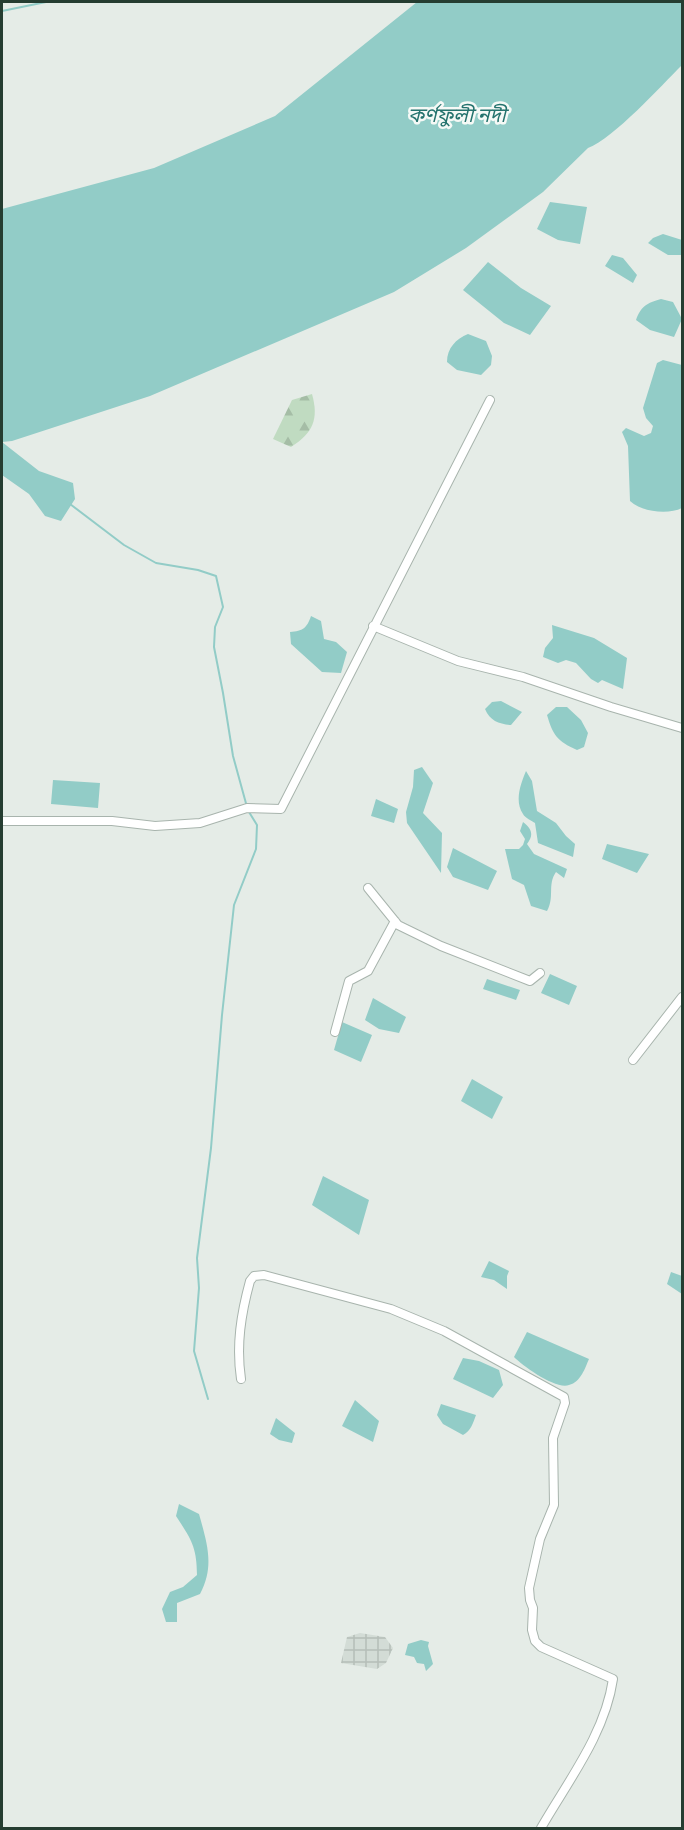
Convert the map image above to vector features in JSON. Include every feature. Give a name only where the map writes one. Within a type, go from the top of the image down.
[{"type":"street","points":[[2,821],[112,821],[155,826],[200,823],[247,808],[281,809],[490,400]]},
{"type":"street","points":[[373,626],[458,661],[523,677],[682,728]]},
{"type":"street","points":[[368,888],[398,925],[441,946],[530,981],[540,973]]},
{"type":"street","points":[[334,1032],[350,981],[368,971],[395,921]]},
{"type":"street","points":[[633,1060],[682,997]]},
{"type":"street","points":[[241,1379],[238,1359],[240,1323],[250,1281],[254,1276],[264,1275],[391,1309],[444,1331],[564,1397],[565,1403],[554,1438],[554,1505],[536,1553],[529,1588],[533,1608],[532,1630],[541,1647],[613,1679],[602,1716],[582,1759],[541,1828]]},
{"type":"shaded area","points":[[360,1633],[385,1637],[393,1648],[386,1663],[377,1669],[341,1663],[347,1637]]},
{"type":"green space","points":[[312,394],[314,418],[305,436],[291,447],[273,439],[292,400]]},
{"type":"water","name":"কর্ণফুলী নদী","points":[[417,2],[682,2],[682,65],[624,123],[588,148],[543,192],[466,248],[394,292],[150,396],[12,441],[2,442],[2,209],[154,168],[275,116]]},
{"type":"water","points":[[550,202],[587,207],[580,244],[558,240],[537,229]]},
{"type":"water","points":[[663,234],[682,240],[682,255],[668,255],[648,243]]},
{"type":"water","points":[[612,255],[623,258],[637,275],[633,283],[605,266]]},
{"type":"water","points":[[488,262],[521,288],[551,306],[530,335],[504,323],[463,290]]},
{"type":"water","points":[[661,299],[673,302],[682,319],[674,337],[650,330],[636,320],[645,306]]},
{"type":"water","points":[[468,334],[486,341],[492,356],[491,365],[481,375],[457,370],[447,362],[453,345]]},
{"type":"water","points":[[663,360],[682,365],[682,508],[663,512],[641,508],[630,501],[628,446],[622,432],[626,428],[644,436],[651,433],[653,426],[646,418],[643,408],[657,363]]},
{"type":"water","points":[[2,442],[39,471],[73,483],[75,499],[61,521],[45,516],[29,494],[2,475]]},
{"type":"water","points":[[311,616],[321,621],[324,639],[336,642],[347,652],[341,673],[322,672],[291,644],[290,632],[304,628]]},
{"type":"water","points":[[552,625],[594,638],[627,658],[623,689],[602,680],[598,683],[576,663],[566,660],[558,663],[543,657],[545,648],[553,638]]},
{"type":"water","points":[[501,701],[522,712],[511,725],[495,721],[485,709],[492,702]]},
{"type":"water","points":[[556,707],[567,707],[581,720],[588,733],[584,747],[577,750],[565,744],[551,728],[547,715]]},
{"type":"water","points":[[422,767],[433,783],[423,813],[442,833],[441,873],[407,823],[406,812],[413,787],[414,770]]},
{"type":"water","points":[[526,771],[532,781],[537,811],[556,823],[575,844],[573,857],[538,843],[535,823],[524,815],[519,803],[519,792]]},
{"type":"water","points":[[53,780],[100,783],[98,808],[51,804]]},
{"type":"water","points":[[376,799],[398,809],[394,823],[371,816]]},
{"type":"water","points":[[523,822],[531,832],[531,838],[527,844],[534,854],[567,869],[564,878],[556,872],[553,877],[551,901],[547,911],[531,906],[524,885],[512,879],[505,849],[519,849],[523,845],[525,839],[520,831]]},
{"type":"water","points":[[607,844],[649,854],[637,873],[602,859]]},
{"type":"water","points":[[453,848],[497,871],[488,890],[453,877],[447,867]]},
{"type":"water","points":[[550,974],[577,986],[569,1005],[541,993]]},
{"type":"water","points":[[487,979],[520,990],[516,1000],[483,989]]},
{"type":"water","points":[[373,998],[406,1017],[399,1033],[379,1029],[365,1020]]},
{"type":"water","points":[[342,1022],[372,1035],[361,1062],[334,1050]]},
{"type":"water","points":[[472,1079],[503,1097],[492,1119],[461,1101]]},
{"type":"water","points":[[323,1176],[369,1200],[359,1235],[312,1205]]},
{"type":"water","points":[[489,1261],[509,1271],[507,1289],[494,1280],[481,1277]]},
{"type":"water","points":[[671,1272],[682,1276],[682,1294],[667,1284]]},
{"type":"water","points":[[527,1332],[589,1359],[580,1378],[563,1386],[548,1381],[518,1361],[514,1357]]},
{"type":"water","points":[[463,1358],[479,1361],[499,1370],[503,1385],[493,1398],[453,1379]]},
{"type":"water","points":[[355,1400],[379,1421],[373,1442],[342,1426]]},
{"type":"water","points":[[441,1404],[476,1415],[468,1431],[463,1435],[443,1424],[437,1415]]},
{"type":"water","points":[[276,1418],[295,1433],[292,1443],[279,1440],[270,1434]]},
{"type":"water","points":[[179,1504],[199,1514],[207,1545],[207,1574],[200,1594],[177,1603],[177,1622],[166,1622],[162,1609],[170,1592],[183,1587],[197,1575],[196,1557],[192,1544],[176,1516]]},
{"type":"water","points":[[421,1640],[429,1642],[433,1664],[426,1671],[424,1664],[417,1663],[414,1657],[405,1655],[408,1644]]},
{"type":"waterway","points":[[2,11],[46,2]]},
{"type":"waterway","points":[[70,504],[124,545],[156,563],[198,570],[216,576],[223,607],[215,627],[214,647],[233,756],[247,807]]},
{"type":"waterway","points":[[208,1399],[194,1351],[199,1288],[197,1258],[211,1148],[234,905],[256,849],[257,825],[249,812]]}]
